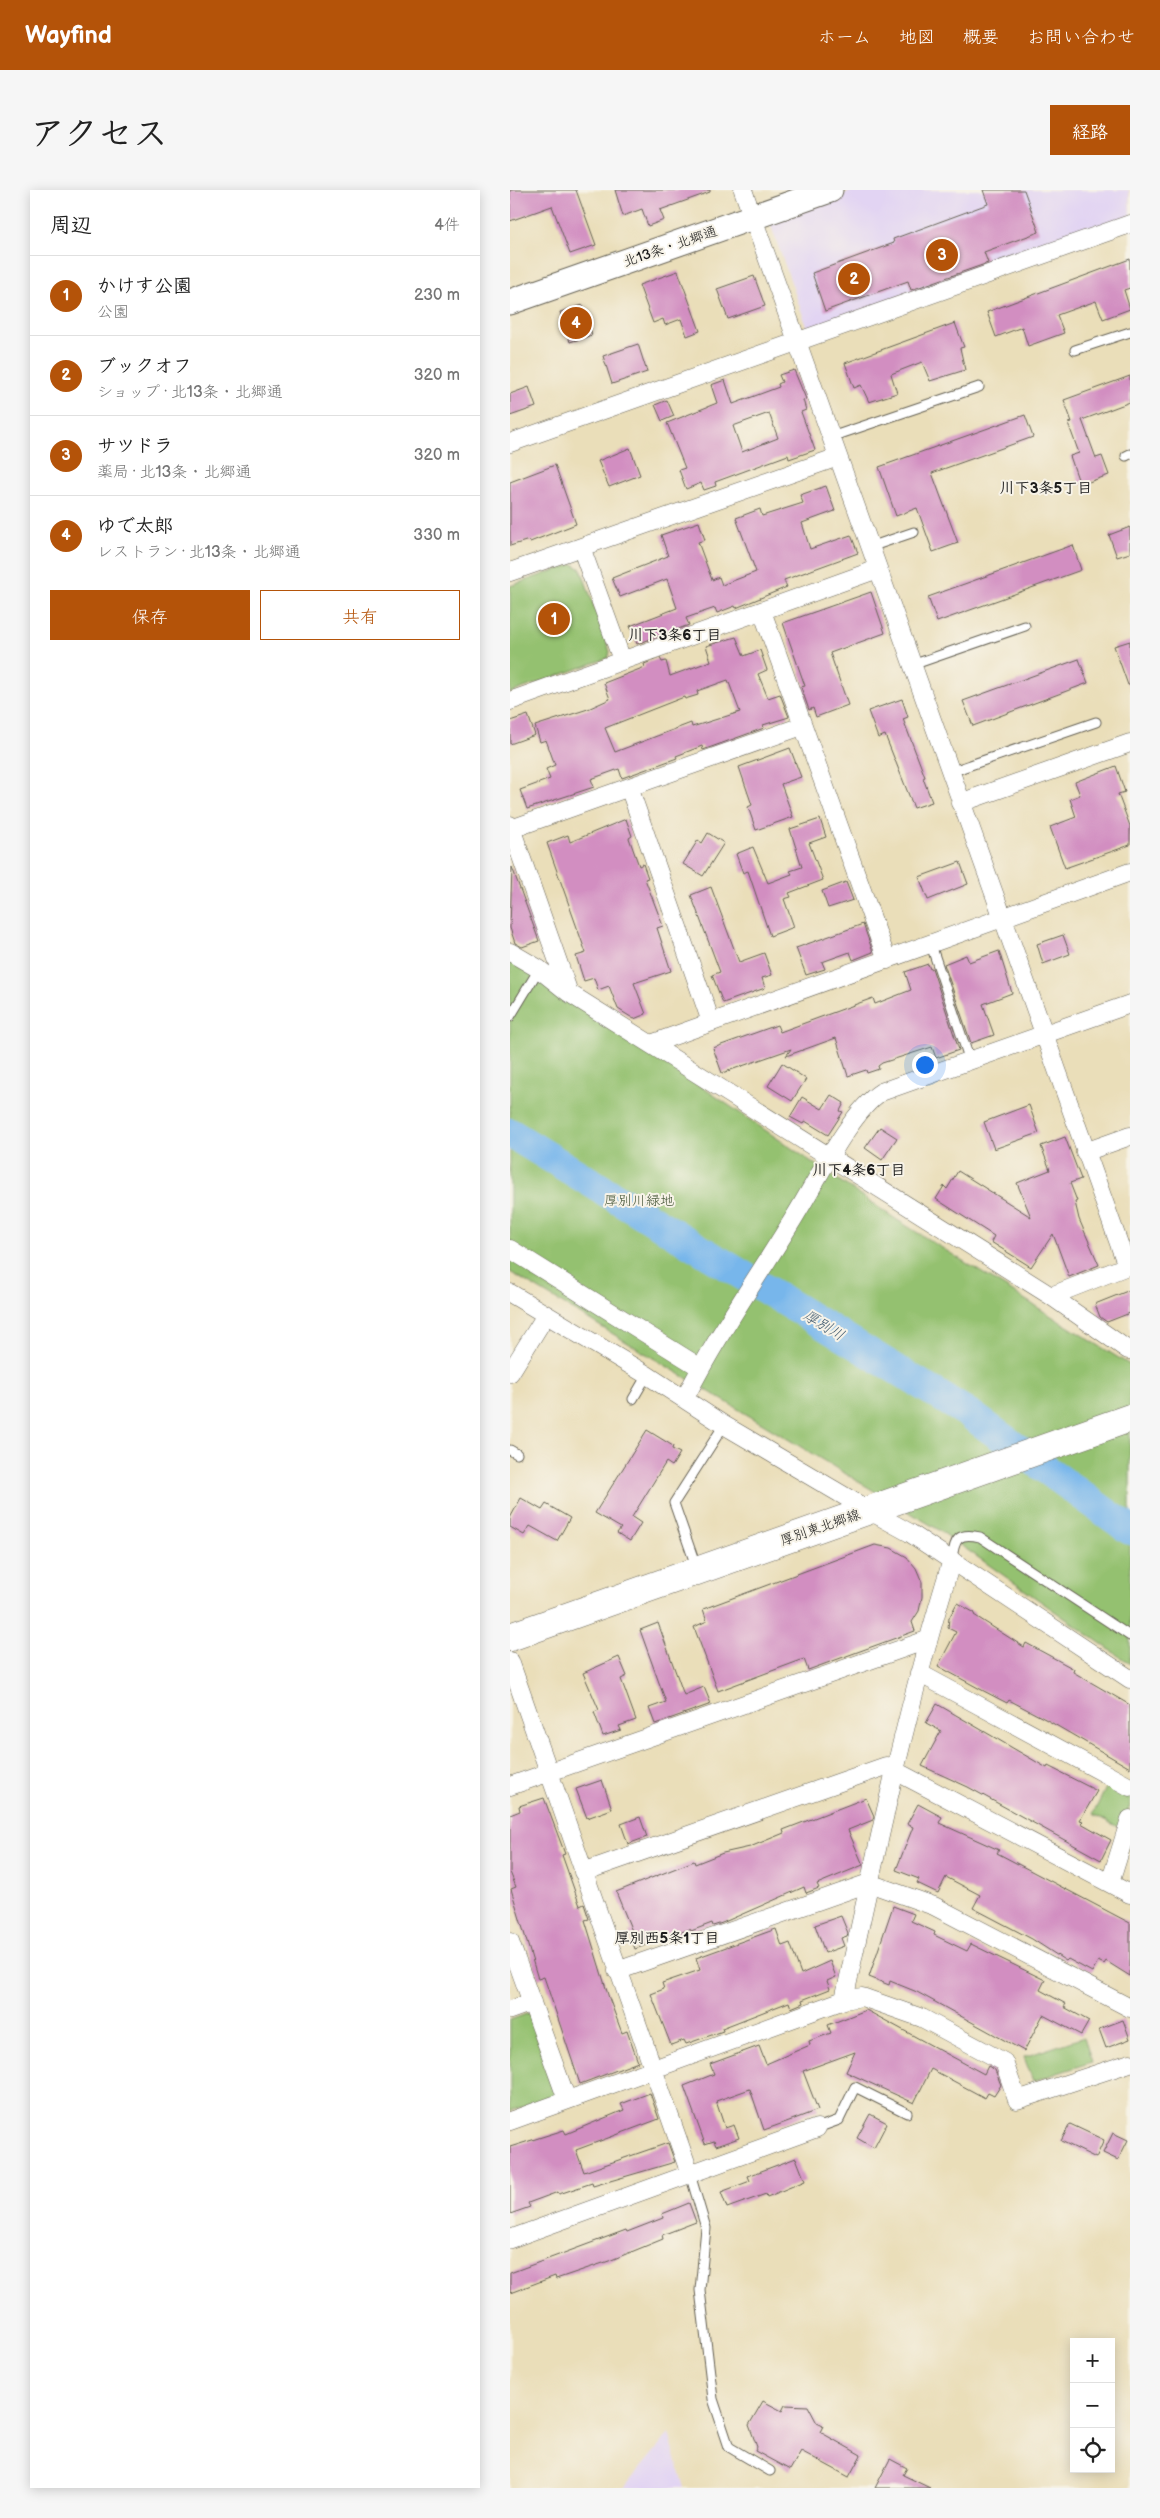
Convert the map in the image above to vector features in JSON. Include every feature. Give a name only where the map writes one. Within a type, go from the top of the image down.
[{"type":"main road","name":"北13条・北郷通","points":[[510,302],[830,190]]},
{"type":"main road","name":"厚別東北郷線","points":[[510,1637],[697,1569],[1130,1418]]},
{"type":"street","points":[[743,190],[1085,1152],[1129,1266],[1051,1296]]},
{"type":"street","points":[[510,443],[1130,224]]},
{"type":"street","points":[[510,572],[838,457]]},
{"type":"street","points":[[581,547],[622,660]]},
{"type":"street","points":[[510,701],[878,569]]},
{"type":"street","points":[[762,611],[887,960]]},
{"type":"street","points":[[569,993],[511,827],[802,726]]},
{"type":"street","points":[[960,803],[1130,743]]},
{"type":"street","points":[[629,787],[711,1022]]},
{"type":"street","points":[[651,1044],[1130,872]]},
{"type":"street","points":[[510,952],[539,969],[569,993],[1051,1296],[1130,1350]]},
{"type":"street","points":[[685,1398],[705,1360],[865,1105],[881,1092],[1130,1004]]},
{"type":"street","points":[[1085,1152],[1130,1136]]},
{"type":"street","points":[[510,1249],[705,1360]]},
{"type":"street","points":[[510,1293],[685,1398],[724,1424],[910,1533],[1130,1679]]},
{"type":"street","points":[[510,1373],[546,1315]]},
{"type":"street","points":[[844,2000],[869,1883],[927,1640],[952,1560]]},
{"type":"street","points":[[510,1786],[927,1640]]},
{"type":"street","points":[[510,1661],[690,2174]]},
{"type":"street","points":[[919,1673],[1130,1786]]},
{"type":"street","points":[[583,1872],[886,1766],[1130,1894]]},
{"type":"street","points":[[1110,1884],[1130,1819]]},
{"type":"street","points":[[617,1970],[869,1883],[934,1906],[1130,2008]]},
{"type":"street","points":[[510,1942],[567,2100]]},
{"type":"street","points":[[510,2121],[844,2000],[862,1997],[922,2018],[1004,2062],[1017,2100],[1130,2063]]},
{"type":"street","points":[[510,2010],[532,2002]]},
{"type":"street","points":[[510,2239],[817,2128]]},
{"type":"lane","points":[[1075,350],[1130,332]]},
{"type":"lane","points":[[831,437],[979,386]]},
{"type":"lane","points":[[870,547],[914,532]]},
{"type":"lane","points":[[912,665],[1025,626]]},
{"type":"lane","points":[[950,772],[1096,722]]},
{"type":"lane","points":[[931,945],[970,1061]]},
{"type":"lane","points":[[510,1017],[539,969]]},
{"type":"lane","points":[[633,1399],[647,1375]]},
{"type":"lane","points":[[697,1569],[674,1503],[724,1424]]},
{"type":"lane","points":[[952,1560],[954,1544],[960,1536],[966,1534],[980,1537],[1130,1636]]},
{"type":"lane","points":[[817,2128],[839,2120],[855,2087],[907,2113]]},
{"type":"lane","points":[[690,2174],[706,2228],[700,2290],[714,2399],[729,2446],[770,2471]]},
{"type":"shaded area","points":[[855,190],[1129,190],[1130,216],[808,330],[769,220]]},
{"type":"shaded area","points":[[669,2434],[684,2488],[624,2488]]},
{"type":"green space","points":[[573,564],[581,569],[610,652],[608,658],[510,693],[510,586]]},
{"type":"green space","name":"厚別川緑地","points":[[510,960],[551,984],[894,1218],[1130,1365],[1130,1664],[939,1530],[510,1272]]},
{"type":"green space","points":[[1109,1782],[1130,1795],[1130,1805],[1122,1829],[1093,1814]]},
{"type":"green space","points":[[529,2013],[558,2095],[510,2112],[510,2020]]},
{"type":"green space","points":[[1084,2037],[1092,2062],[1033,2081],[1024,2057]]},
{"type":"building","points":[[510,190],[576,190],[596,245],[570,254],[552,206],[510,221]]},
{"type":"building","points":[[615,190],[710,190],[710,192],[660,210],[664,220],[648,226],[642,209],[623,216]]},
{"type":"building","points":[[983,190],[1024,190],[1039,232],[984,252],[988,263],[911,290],[908,281],[825,311],[812,273],[894,243],[893,239],[988,204]]},
{"type":"building","points":[[1130,259],[1130,288],[1124,290],[1130,309],[1103,319],[1096,301],[1057,315],[1064,333],[1028,346],[1022,327],[996,337],[987,312]]},
{"type":"building","points":[[678,271],[700,331],[687,336],[681,319],[665,325],[663,319],[653,323],[639,285]]},
{"type":"building","points":[[754,276],[765,306],[728,319],[717,289]]},
{"type":"building","points":[[583,305],[592,335],[570,342],[560,312]]},
{"type":"building","points":[[955,323],[964,347],[960,348],[965,370],[930,381],[922,362],[891,374],[897,393],[869,402],[861,385],[854,388],[845,363]]},
{"type":"building","points":[[638,344],[647,372],[612,384],[603,356]]},
{"type":"building","points":[[794,370],[806,399],[803,400],[806,410],[801,412],[815,450],[789,459],[788,455],[715,482],[716,486],[704,490],[701,483],[686,489],[679,470],[685,468],[667,423],[717,403],[711,385],[725,380],[733,404],[779,387],[778,384],[782,382],[779,375]],"holes":[[[769,413],[778,438],[742,452],[733,426]]]},
{"type":"building","points":[[1130,376],[1130,402],[1082,420],[1096,458],[1102,456],[1109,475],[1080,485],[1070,456],[1079,453],[1068,423],[1072,422],[1064,400]]},
{"type":"building","points":[[529,387],[536,407],[510,416],[510,394]]},
{"type":"building","points":[[667,400],[674,416],[662,421],[655,405]]},
{"type":"building","points":[[1025,415],[1033,437],[932,473],[958,543],[933,552],[917,508],[896,516],[879,467]]},
{"type":"building","points":[[630,448],[640,475],[609,487],[598,461]]},
{"type":"building","points":[[555,465],[576,524],[530,542],[529,540],[510,546],[510,482]]},
{"type":"building","points":[[826,486],[835,511],[802,523],[810,549],[851,535],[858,553],[784,580],[787,587],[736,608],[735,606],[717,613],[715,608],[686,618],[689,625],[637,644],[630,626],[677,608],[667,579],[620,597],[612,578],[668,556],[661,535],[699,522],[705,540],[698,542],[712,580],[719,577],[722,585],[756,572],[736,518],[760,509],[762,516],[803,503],[800,495]]},
{"type":"building","points":[[1130,527],[1130,553],[1117,557],[1109,535]]},
{"type":"building","points":[[1073,545],[1081,570],[937,622],[928,597]]},
{"type":"building","points":[[871,592],[885,633],[830,653],[848,705],[816,717],[813,708],[809,710],[801,687],[805,686],[783,623]]},
{"type":"building","points":[[736,637],[744,656],[760,650],[767,670],[758,674],[768,698],[780,694],[789,717],[763,725],[764,728],[703,750],[702,746],[676,756],[677,758],[622,778],[619,769],[591,779],[594,787],[527,809],[520,790],[550,779],[546,769],[555,765],[546,740],[540,742],[535,726],[588,709],[610,699],[604,683],[645,667],[644,664],[660,658],[662,662],[666,661],[670,676],[711,661],[706,646]],"holes":[[[728,680],[740,712],[692,727],[691,723],[615,752],[605,728],[684,697],[685,699],[698,695],[697,691]]]},
{"type":"building","points":[[1130,641],[1130,685],[1128,685],[1114,646]]},
{"type":"building","points":[[1079,659],[1088,683],[973,726],[963,701]]},
{"type":"building","points":[[902,699],[908,717],[903,719],[925,777],[923,778],[932,802],[914,808],[885,735],[878,738],[868,711]]},
{"type":"building","points":[[528,715],[535,735],[510,744],[510,721]]},
{"type":"building","points":[[790,748],[801,777],[781,784],[793,817],[756,830],[748,807],[752,805],[739,767]]},
{"type":"building","points":[[1116,766],[1125,792],[1118,794],[1130,826],[1130,845],[1065,868],[1050,827],[1076,817],[1070,799],[1080,795],[1075,782]]},
{"type":"building","points":[[626,819],[632,836],[629,838],[639,866],[643,864],[648,878],[645,879],[663,926],[657,928],[671,971],[634,983],[646,1014],[634,1019],[618,1009],[609,986],[598,990],[594,978],[584,981],[576,956],[586,953],[547,843],[568,835],[570,842]]},
{"type":"building","points":[[820,819],[826,837],[809,843],[823,880],[789,893],[791,897],[784,899],[794,927],[770,936],[748,871],[743,873],[736,854],[753,847],[768,883],[792,874],[790,871],[802,867],[790,829]]},
{"type":"building","points":[[708,833],[724,843],[703,876],[683,864],[698,840],[702,843]]},
{"type":"building","points":[[960,862],[968,884],[928,900],[919,877]]},
{"type":"building","points":[[512,867],[539,941],[522,947],[515,943],[510,928]]},
{"type":"building","points":[[846,882],[853,900],[828,908],[822,891]]},
{"type":"building","points":[[711,887],[739,962],[764,953],[772,975],[762,978],[765,988],[723,1003],[712,975],[720,972],[691,895]]},
{"type":"building","points":[[863,924],[873,952],[853,960],[850,952],[822,962],[825,969],[806,975],[796,948]]},
{"type":"building","points":[[1063,935],[1070,954],[1043,964],[1037,944]]},
{"type":"building","points":[[999,951],[1012,993],[983,1004],[994,1035],[971,1043],[944,964],[966,955],[969,962]]},
{"type":"building","points":[[928,964],[930,969],[932,968],[959,1050],[936,1058],[932,1047],[882,1063],[878,1066],[879,1069],[867,1073],[866,1070],[848,1076],[836,1038],[786,1056],[791,1049],[722,1073],[713,1048],[777,1025],[780,1032],[873,998],[875,1004],[911,990],[905,972]]},
{"type":"building","points":[[782,1063],[806,1079],[792,1101],[768,1086]]},
{"type":"building","points":[[831,1095],[844,1103],[840,1111],[843,1112],[828,1135],[805,1121],[803,1124],[790,1117],[802,1097],[822,1109]]},
{"type":"building","points":[[1029,1105],[1039,1133],[994,1149],[984,1122]]},
{"type":"building","points":[[880,1127],[897,1138],[882,1160],[865,1148]]},
{"type":"building","points":[[1065,1137],[1081,1179],[1070,1183],[1077,1201],[1075,1202],[1079,1219],[1099,1265],[1069,1277],[1053,1234],[1031,1267],[991,1242],[994,1236],[936,1199],[944,1186],[947,1189],[958,1171],[1031,1217],[1017,1183],[1050,1170],[1041,1146]]},
{"type":"building","points":[[1130,1290],[1130,1313],[1107,1322],[1100,1317],[1095,1304]]},
{"type":"building","points":[[647,1430],[673,1446],[672,1449],[680,1453],[672,1466],[666,1462],[632,1517],[641,1523],[630,1541],[617,1533],[621,1528],[595,1513]]},
{"type":"building","points":[[521,1498],[542,1510],[546,1504],[570,1518],[557,1541],[530,1526],[524,1535],[510,1527],[510,1518]]},
{"type":"building","points":[[875,1545],[891,1548],[907,1557],[916,1568],[922,1582],[922,1597],[919,1611],[912,1622],[915,1631],[808,1670],[804,1659],[718,1691],[694,1627],[707,1621],[703,1609]]},
{"type":"building","points":[[957,1603],[975,1613],[974,1615],[1024,1647],[1026,1643],[1074,1669],[1073,1672],[1130,1705],[1130,1768],[1047,1720],[1009,1700],[1007,1703],[938,1666],[956,1632],[948,1628],[949,1618]]},
{"type":"building","points":[[658,1623],[684,1695],[704,1687],[711,1704],[655,1724],[649,1708],[666,1702],[640,1630]]},
{"type":"building","points":[[619,1657],[627,1676],[621,1679],[636,1720],[619,1726],[621,1730],[603,1736],[594,1712],[599,1710],[583,1673]]},
{"type":"building","points":[[937,1704],[1047,1768],[1048,1766],[1097,1791],[1080,1820],[1083,1821],[1081,1823],[1111,1840],[1101,1860],[968,1787],[922,1766],[941,1731],[926,1723]]},
{"type":"building","points":[[602,1780],[612,1809],[587,1818],[576,1789]]},
{"type":"building","points":[[544,1798],[565,1854],[562,1855],[580,1906],[584,1904],[589,1919],[585,1920],[609,1998],[622,2033],[627,2031],[638,2062],[580,2084],[544,1977],[538,1979],[511,1889],[516,1887],[510,1872],[510,1815],[520,1811],[519,1806]]},
{"type":"building","points":[[866,1798],[874,1816],[873,1820],[848,1830],[863,1865],[817,1884],[819,1888],[806,1893],[804,1887],[722,1923],[713,1926],[712,1923],[691,1931],[690,1929],[635,1949],[629,1932],[632,1931],[616,1892],[694,1861],[695,1864],[723,1853],[750,1847],[784,1833],[783,1830]]},
{"type":"building","points":[[918,1804],[942,1817],[939,1823],[999,1850],[997,1853],[1130,1923],[1130,1976],[1106,1961],[1104,1964],[1098,1961],[1092,1972],[1068,1959],[1066,1961],[1032,1939],[973,1908],[980,1895],[946,1877],[938,1893],[917,1883],[919,1879],[896,1870],[913,1827],[907,1824]]},
{"type":"building","points":[[640,1817],[647,1837],[628,1844],[621,1824]]},
{"type":"building","points":[[893,1906],[914,1914],[911,1921],[935,1932],[934,1935],[967,1951],[971,1944],[1045,1980],[1040,1990],[1066,2004],[1064,2007],[1089,2021],[1081,2035],[1043,2015],[1024,2051],[917,1992],[890,1981],[889,1985],[869,1977]]},
{"type":"building","points":[[841,1916],[848,1933],[847,1936],[841,1938],[844,1946],[825,1953],[815,1925]]},
{"type":"building","points":[[776,1929],[782,1946],[790,1943],[801,1974],[830,1961],[836,1977],[827,1981],[830,1989],[802,2000],[803,2003],[791,2008],[789,2002],[722,2028],[723,2031],[686,2044],[684,2040],[671,2045],[651,1994],[664,1989],[662,1983],[700,1970],[696,1958]]},
{"type":"building","points":[[866,2010],[984,2074],[988,2066],[995,2070],[1001,2085],[994,2096],[988,2093],[985,2098],[931,2069],[914,2103],[846,2072],[855,2052],[803,2071],[818,2110],[764,2130],[750,2089],[716,2101],[725,2128],[734,2125],[739,2138],[716,2146],[714,2141],[705,2144],[684,2086],[714,2074],[710,2064],[759,2046],[766,2064],[810,2045],[809,2041],[831,2033],[828,2025]]},
{"type":"building","points":[[1123,2020],[1130,2039],[1106,2048],[1099,2029]]},
{"type":"building","points":[[650,2093],[659,2119],[576,2150],[584,2172],[668,2143],[675,2162],[593,2186],[592,2183],[559,2194],[558,2192],[528,2203],[530,2207],[510,2214],[510,2147],[564,2130],[566,2134],[624,2110],[621,2104]]},
{"type":"building","points":[[870,2114],[887,2123],[874,2148],[857,2138]]},
{"type":"building","points":[[1070,2124],[1104,2140],[1096,2158],[1061,2141]]},
{"type":"building","points":[[1113,2133],[1128,2140],[1118,2160],[1103,2153]]},
{"type":"building","points":[[796,2158],[805,2181],[767,2197],[766,2194],[727,2208],[721,2192],[750,2181],[748,2176]]},
{"type":"building","points":[[689,2203],[696,2222],[662,2235],[663,2239],[609,2261],[556,2279],[555,2276],[510,2293],[510,2273],[663,2218],[662,2214]]},
{"type":"building","points":[[763,2401],[782,2411],[785,2405],[808,2406],[817,2423],[823,2426],[820,2432],[861,2455],[849,2477],[801,2451],[790,2470],[755,2451],[757,2447],[749,2425]]},
{"type":"building","points":[[890,2459],[907,2468],[903,2475],[930,2488],[875,2488]]},
{"type":"waterway","name":"厚別川","points":[[510,1133],[971,1415],[1130,1530]]},
{"type":"place","name":"サツドラ","points":[[942,255]]},
{"type":"place","name":"ブックオフ","points":[[854,279]]},
{"type":"place","name":"ゆで太郎","points":[[576,323]]},
{"type":"place","name":"かけす公園","points":[[554,619]]},
{"type":"district","name":"川下3条5丁目","points":[[1046,488]]},
{"type":"district","name":"川下3条6丁目","points":[[675,635]]},
{"type":"district","name":"川下4条6丁目","points":[[859,1170]]},
{"type":"district","name":"厚別西5条1丁目","points":[[667,1938]]}]
